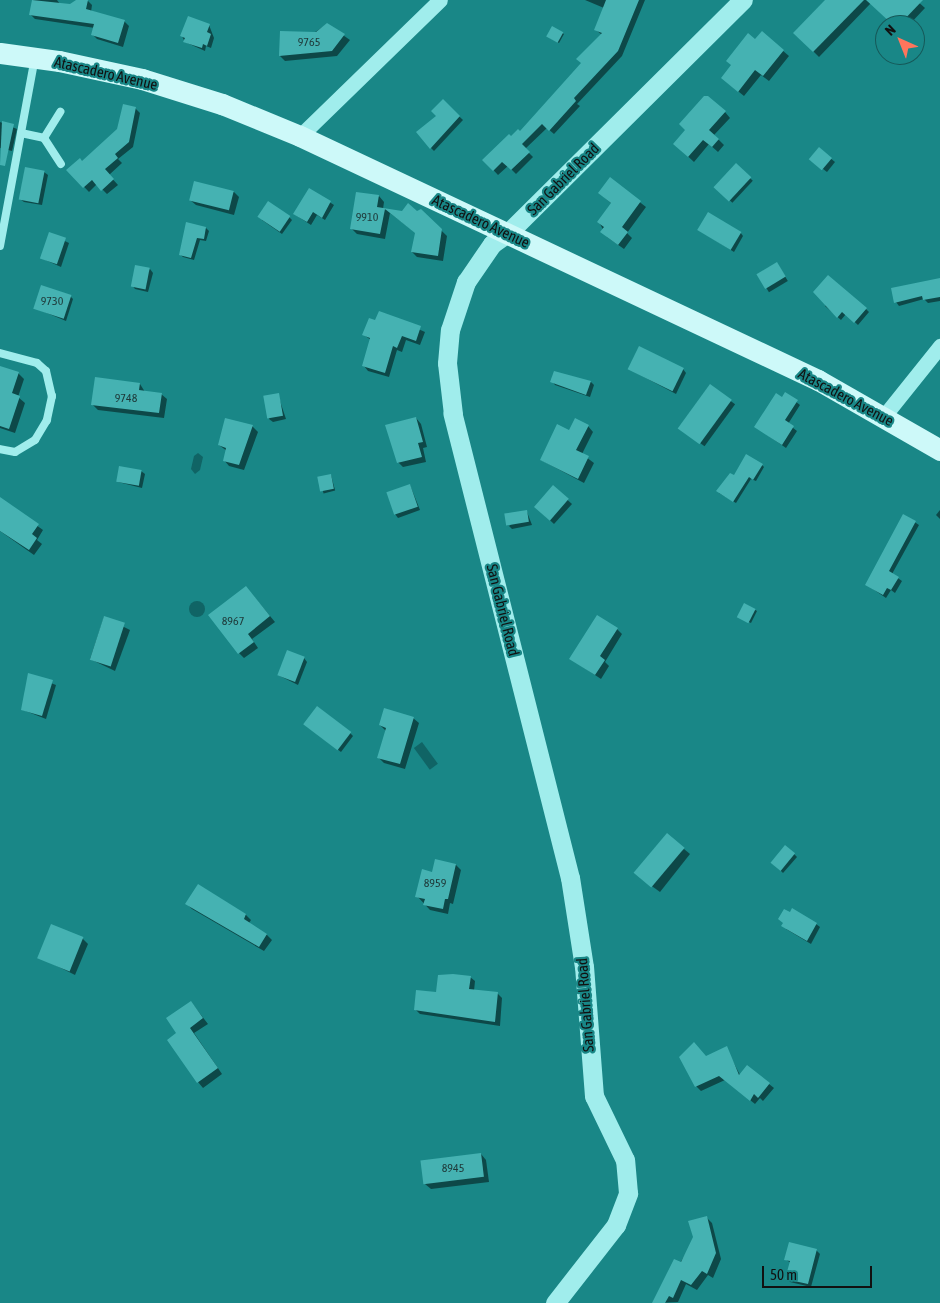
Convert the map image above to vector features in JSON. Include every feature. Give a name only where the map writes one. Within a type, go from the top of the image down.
[{"type":"main road","name":"Atascadero Avenue","points":[[0,53],[142,79],[222,104],[300,136],[818,380],[884,416],[940,450]]},
{"type":"street","points":[[300,136],[440,0]]},
{"type":"street","name":"San Gabriel Road","points":[[555,1303],[616,1225],[628,1193],[625,1160],[594,1096],[584,967],[570,878],[450,397],[448,346],[459,298],[474,267],[492,244],[508,233],[743,0]]},
{"type":"street","points":[[884,416],[940,346]]},
{"type":"lane","points":[[0,246],[35,58]]},
{"type":"lane","points":[[44,138],[60,112]]},
{"type":"lane","points":[[21,133],[44,138],[61,164]]},
{"type":"lane","points":[[0,353],[37,363],[46,372],[52,396],[47,420],[35,440],[27,448],[14,452],[0,449]]},
{"type":"water","points":[[198,453],[203,457],[200,470],[195,474],[191,469],[194,456]]},
{"type":"water","points":[[197,601],[203,603],[205,609],[203,615],[197,617],[191,615],[189,609],[191,603]]},
{"type":"water","points":[[422,742],[438,764],[430,770],[414,748]]},
{"type":"building","points":[[32,0],[70,4],[76,0],[88,0],[86,9],[125,20],[118,43],[91,35],[94,24],[29,15]]},
{"type":"building","points":[[606,0],[639,0],[618,51],[574,98],[576,101],[549,131],[542,124],[522,144],[530,152],[511,170],[502,162],[493,171],[482,160],[509,134],[511,136],[518,129],[520,131],[581,63],[576,59],[602,33],[594,30]]},
{"type":"building","points":[[825,0],[864,0],[813,52],[793,33]]},
{"type":"building","points":[[866,0],[923,0],[909,15],[882,15]]},
{"type":"building","points":[[188,16],[210,24],[207,32],[211,34],[207,46],[203,44],[202,48],[183,42],[185,38],[180,36]]},
{"type":"building","points":[[327,23],[345,34],[332,51],[279,56],[280,31],[316,32]]},
{"type":"building","points":[[552,26],[563,32],[558,43],[546,36]]},
{"type":"building","points":[[762,31],[784,50],[763,76],[755,70],[738,92],[721,78],[731,65],[726,61],[748,33],[755,39]]},
{"type":"building","points":[[704,96],[708,96],[726,111],[709,130],[719,139],[712,147],[703,140],[688,157],[673,144],[685,130],[679,124]]},
{"type":"building","points":[[443,99],[460,116],[430,149],[416,132],[436,116],[431,111]]},
{"type":"building","points":[[123,104],[136,107],[129,142],[115,154],[118,158],[105,169],[114,179],[101,191],[92,180],[83,188],[66,170],[80,158],[82,161],[117,129]]},
{"type":"building","points":[[2,121],[14,124],[5,166],[0,165]]},
{"type":"building","points":[[819,147],[832,158],[822,170],[809,159]]},
{"type":"building","points":[[736,163],[751,177],[729,201],[713,187]]},
{"type":"building","points":[[25,167],[45,171],[38,203],[19,199]]},
{"type":"building","points":[[610,177],[641,201],[622,227],[628,232],[618,245],[600,232],[604,227],[597,222],[611,203],[598,193]]},
{"type":"building","points":[[194,181],[234,191],[229,210],[189,200]]},
{"type":"building","points":[[309,188],[331,201],[322,218],[313,212],[307,222],[293,214]]},
{"type":"building","points":[[356,192],[379,195],[377,207],[402,211],[408,203],[417,211],[421,209],[442,229],[438,256],[411,252],[415,233],[385,209],[380,234],[350,229]]},
{"type":"building","points":[[268,201],[290,216],[280,232],[257,217]]},
{"type":"building","points":[[708,212],[741,232],[731,250],[697,230]]},
{"type":"building","points":[[186,222],[206,227],[204,239],[197,238],[191,258],[179,255]]},
{"type":"building","points":[[49,232],[66,238],[57,264],[40,258]]},
{"type":"building","points":[[777,262],[786,277],[765,289],[756,274]]},
{"type":"building","points":[[135,265],[150,268],[146,289],[131,287]]},
{"type":"building","points":[[828,275],[867,308],[854,323],[842,312],[837,318],[813,292]]},
{"type":"building","points":[[940,278],[940,297],[923,300],[922,296],[894,303],[891,288]]},
{"type":"building","points":[[41,285],[71,295],[64,319],[33,309]]},
{"type":"building","points":[[379,311],[421,326],[416,341],[402,336],[397,348],[393,346],[385,373],[362,366],[370,338],[362,335],[369,318],[375,320]]},
{"type":"building","points":[[639,346],[684,368],[673,391],[628,369]]},
{"type":"building","points":[[0,366],[19,372],[12,393],[20,396],[9,429],[0,426]]},
{"type":"building","points":[[554,371],[591,381],[586,395],[550,382]]},
{"type":"building","points":[[95,377],[140,383],[139,390],[162,393],[159,413],[91,405]]},
{"type":"building","points":[[710,384],[732,400],[700,444],[678,428]]},
{"type":"building","points":[[785,392],[798,400],[785,420],[794,426],[782,445],[754,427],[776,393],[782,397]]},
{"type":"building","points":[[279,393],[283,416],[267,418],[263,396]]},
{"type":"building","points":[[416,417],[423,442],[418,443],[422,457],[397,463],[385,425]]},
{"type":"building","points":[[225,418],[253,425],[239,465],[223,461],[226,448],[218,445]]},
{"type":"building","points":[[575,418],[589,425],[576,450],[589,456],[578,479],[540,460],[557,424],[569,430]]},
{"type":"building","points":[[746,454],[763,464],[753,480],[749,477],[733,502],[716,491],[730,473],[734,475]]},
{"type":"building","points":[[119,466],[142,470],[139,486],[116,482]]},
{"type":"building","points":[[331,474],[334,489],[320,491],[317,477]]},
{"type":"building","points":[[410,484],[418,507],[394,515],[386,492]]},
{"type":"building","points":[[553,485],[569,499],[550,521],[534,507]]},
{"type":"building","points":[[0,497],[39,524],[32,534],[37,538],[29,550],[0,531]]},
{"type":"building","points":[[527,510],[529,522],[506,525],[504,514]]},
{"type":"building","points":[[903,514],[916,521],[889,571],[899,577],[891,590],[887,588],[883,595],[865,585]]},
{"type":"building","points":[[246,586],[270,616],[248,634],[254,642],[238,654],[208,615]]},
{"type":"building","points":[[744,603],[756,609],[748,623],[737,617]]},
{"type":"building","points":[[597,615],[618,628],[600,656],[605,660],[595,675],[569,659]]},
{"type":"building","points":[[104,616],[125,623],[111,667],[90,660]]},
{"type":"building","points":[[287,650],[305,657],[295,682],[277,675]]},
{"type":"building","points":[[28,673],[53,680],[42,716],[21,710]]},
{"type":"building","points":[[317,706],[351,732],[337,750],[303,724]]},
{"type":"building","points":[[384,708],[414,717],[400,764],[377,758],[386,728],[379,725]]},
{"type":"building","points":[[667,833],[685,848],[651,888],[634,873]]},
{"type":"building","points":[[785,845],[795,853],[781,871],[771,863]]},
{"type":"building","points":[[435,859],[456,864],[448,899],[445,899],[443,909],[423,905],[425,899],[415,897],[422,869],[432,872]]},
{"type":"building","points":[[198,884],[246,914],[244,919],[267,934],[259,947],[185,904]]},
{"type":"building","points":[[792,908],[817,923],[807,941],[781,926],[783,923],[778,919],[784,909],[790,912]]},
{"type":"building","points":[[51,924],[83,937],[70,971],[37,958]]},
{"type":"building","points":[[438,975],[471,976],[469,989],[498,992],[495,1022],[414,1010],[416,990],[436,992]]},
{"type":"building","points":[[191,1001],[203,1018],[190,1028],[218,1068],[197,1083],[167,1040],[176,1033],[166,1018]]},
{"type":"building","points":[[694,1042],[706,1056],[727,1046],[739,1075],[747,1065],[770,1083],[758,1098],[754,1094],[750,1101],[719,1076],[695,1087],[679,1057]]},
{"type":"building","points":[[481,1153],[484,1177],[423,1184],[420,1160]]},
{"type":"building","points":[[707,1216],[716,1253],[707,1274],[702,1271],[691,1285],[681,1280],[673,1298],[669,1296],[665,1303],[652,1303],[674,1259],[681,1262],[693,1237],[688,1221]]},
{"type":"building","points":[[789,1242],[817,1249],[808,1284],[785,1279],[790,1261],[784,1260]]}]
